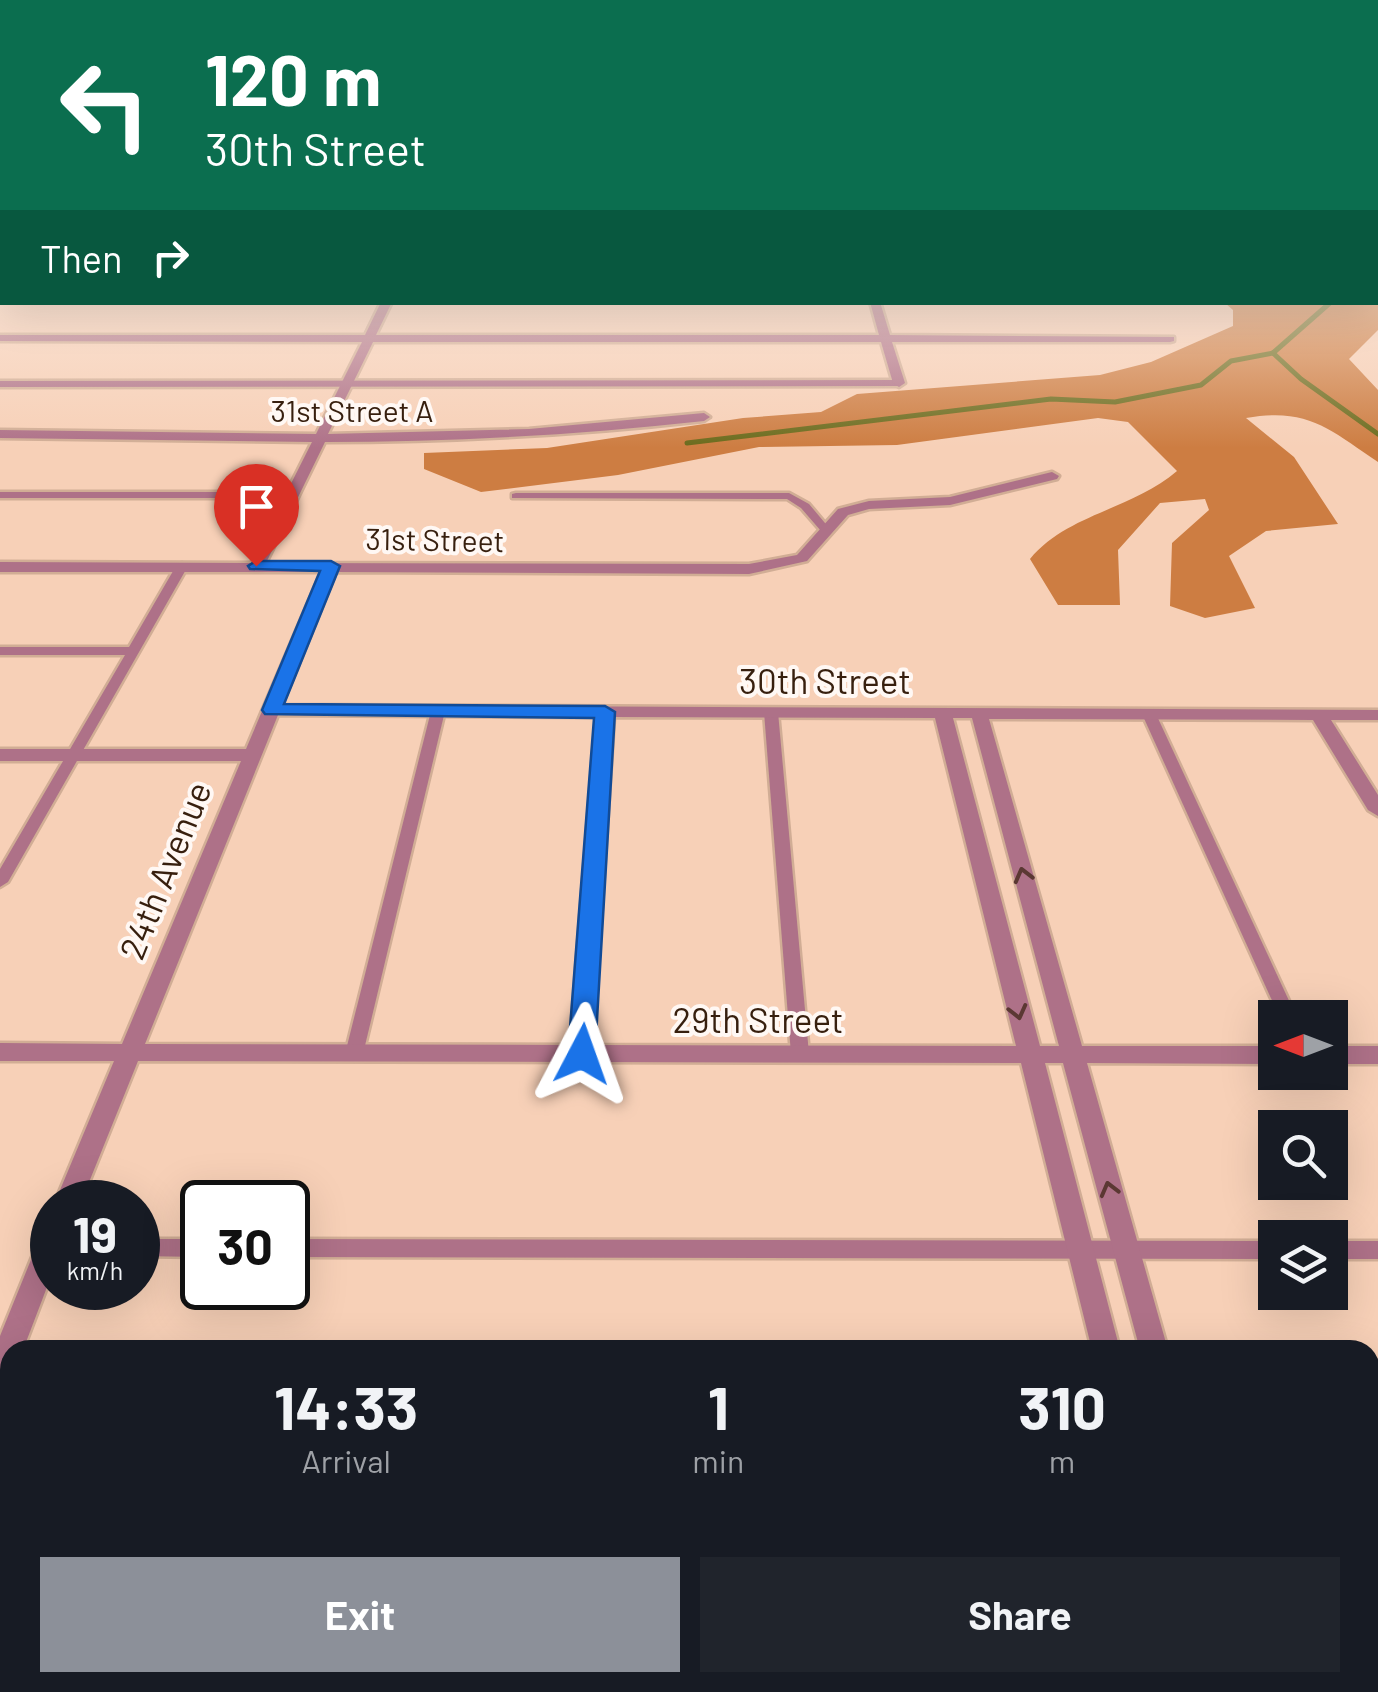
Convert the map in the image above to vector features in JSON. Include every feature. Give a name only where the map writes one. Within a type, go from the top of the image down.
[{"type":"street","points":[[256,566],[384,305]]},
{"type":"street","points":[[876,305],[899,383]]},
{"type":"street","points":[[0,338],[1170,339]]},
{"type":"street","name":"31st Street A","points":[[0,434],[573,433],[704,417]]},
{"type":"street","name":"31st Street","points":[[0,567],[749,570],[802,558],[842,512],[869,505],[950,501],[1052,476]]},
{"type":"street","name":"24th Avenue","points":[[77,1180],[331,566]]},
{"type":"street","name":"30th Street","points":[[272,710],[1378,716]]},
{"type":"street","points":[[582,1054],[605,712]]},
{"type":"street","points":[[943,713],[1103,1340]]},
{"type":"street","points":[[979,713],[1151,1340]]},
{"type":"street","points":[[1318,715],[1378,810]]},
{"type":"street","points":[[0,755],[252,755]]},
{"type":"street","name":"29th Street","points":[[0,1052],[1258,1055]]},
{"type":"street","points":[[1348,1055],[1378,1055]]},
{"type":"street","points":[[14,1340],[30,1299]]},
{"type":"lane","points":[[0,384],[899,383]]},
{"type":"lane","points":[[0,495],[293,495]]},
{"type":"lane","points":[[516,496],[789,496],[806,506],[825,528]]},
{"type":"lane","points":[[0,882],[182,566]]},
{"type":"lane","points":[[0,651],[134,651]]},
{"type":"lane","points":[[354,1054],[438,711]]},
{"type":"lane","points":[[771,712],[800,1054]]},
{"type":"lane","points":[[1150,714],[1281,1000]]},
{"type":"lane","points":[[310,1248],[1258,1250]]},
{"type":"lane","points":[[1348,1250],[1378,1250]]},
{"type":"shaded area","points":[[1227,305],[1378,305],[1378,330],[1349,359],[1378,390],[1378,462],[1331,431],[1302,418],[1246,418],[1294,457],[1338,524],[1266,531],[1229,556],[1255,608],[1205,618],[1170,606],[1172,543],[1209,510],[1205,499],[1160,503],[1118,550],[1120,605],[1058,605],[1030,559],[1062,532],[1140,495],[1177,471],[1128,422],[1098,418],[897,445],[759,447],[618,475],[481,492],[424,469],[424,453],[547,448],[743,418],[821,412],[857,394],[1100,375],[1151,362],[1233,326],[1233,310]]},
{"type":"waterway","points":[[1273,353],[1328,305]]},
{"type":"waterway","points":[[687,443],[1051,399],[1115,402],[1201,385],[1231,361],[1273,353]]},
{"type":"waterway","points":[[1273,353],[1301,379],[1378,434]]},
{"type":"route","points":[[256,566],[331,566],[272,710],[605,712],[582,1054]]}]
